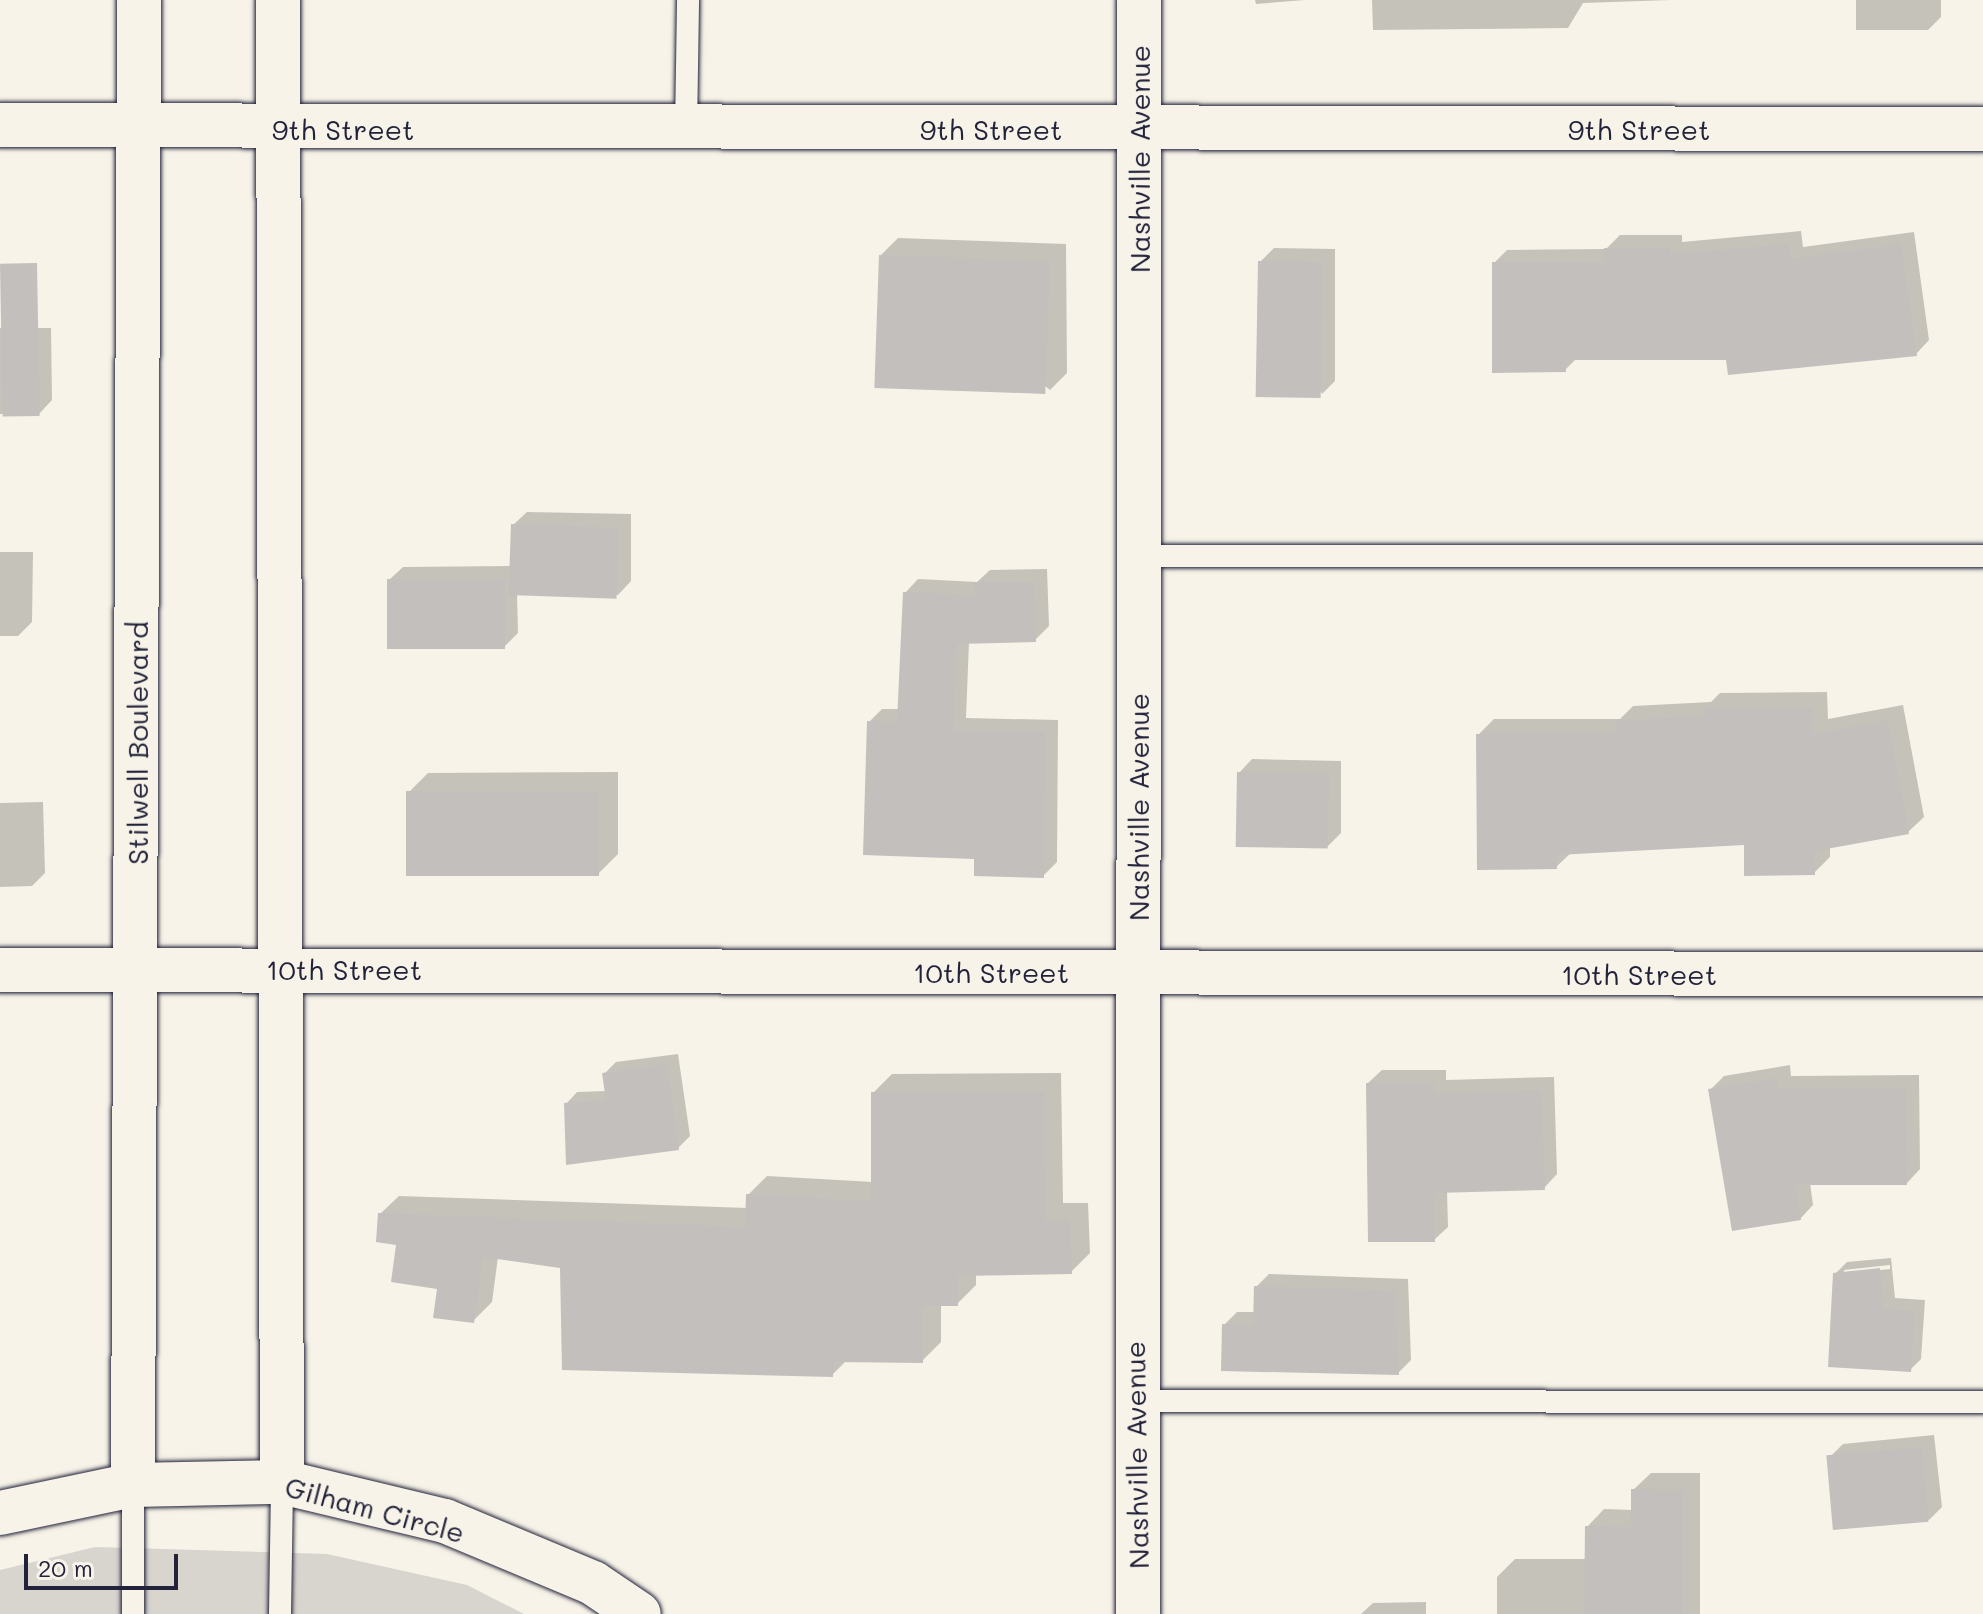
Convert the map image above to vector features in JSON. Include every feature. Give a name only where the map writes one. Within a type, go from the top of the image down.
[{"type":"street","name":"Stilwell Boulevard","points":[[133,1485],[139,0]]},
{"type":"street","points":[[278,0],[276,969],[282,1482]]},
{"type":"street","name":"Nashville Avenue","points":[[1138,1614],[1135,1401],[1139,0]]},
{"type":"street","name":"9th Street","points":[[0,125],[686,131],[1983,129]]},
{"type":"street","name":"10th Street","points":[[0,970],[1983,974]]},
{"type":"street","name":"Gilham Circle","points":[[0,1513],[133,1485],[282,1482],[445,1521],[593,1583],[639,1614]]},
{"type":"lane","points":[[686,131],[688,0]]},
{"type":"lane","points":[[1139,556],[1983,556]]},
{"type":"lane","points":[[1135,1401],[1983,1402]]},
{"type":"lane","points":[[280,1614],[282,1482]]},
{"type":"lane","points":[[133,1485],[133,1614]]},
{"type":"shaded area","points":[[95,1547],[327,1554],[467,1585],[524,1614],[0,1614],[0,1570]]},
{"type":"building","points":[[1788,244],[1790,259],[1901,244],[1917,356],[1728,375],[1726,360],[1565,360],[1566,372],[1492,373],[1492,262],[1604,262],[1604,248],[1670,248],[1670,254]]},
{"type":"building","points":[[879,255],[1050,261],[1045,394],[874,388]]},
{"type":"building","points":[[1258,261],[1323,262],[1321,398],[1256,397]]},
{"type":"building","points":[[37,263],[40,416],[3,417],[0,264]]},
{"type":"building","points":[[511,524],[619,528],[616,599],[509,595]]},
{"type":"building","points":[[387,579],[505,579],[505,649],[387,649]]},
{"type":"building","points":[[974,582],[1034,582],[1036,642],[957,644],[953,731],[1045,732],[1044,878],[974,876],[974,859],[863,855],[867,721],[897,722],[903,592],[975,595]]},
{"type":"building","points":[[1812,707],[1813,734],[1888,720],[1909,834],[1815,851],[1815,875],[1744,876],[1744,845],[1557,855],[1557,869],[1477,870],[1476,734],[1616,733],[1615,721],[1703,716],[1703,708]]},
{"type":"building","points":[[1237,772],[1329,774],[1328,849],[1236,847]]},
{"type":"building","points":[[406,791],[599,791],[599,876],[406,876]]},
{"type":"building","points":[[667,1064],[679,1150],[566,1165],[564,1103],[606,1101],[602,1073]]},
{"type":"building","points":[[1777,1078],[1778,1088],[1906,1088],[1907,1185],[1795,1185],[1801,1220],[1732,1231],[1708,1089]]},
{"type":"building","points":[[1366,1083],[1434,1083],[1434,1093],[1541,1090],[1545,1190],[1435,1193],[1435,1242],[1368,1242]]},
{"type":"building","points":[[1044,1091],[1045,1221],[1070,1220],[1072,1274],[958,1276],[958,1306],[923,1306],[923,1363],[834,1362],[833,1377],[562,1370],[560,1268],[483,1257],[474,1323],[433,1318],[437,1289],[391,1282],[396,1245],[376,1242],[378,1213],[745,1227],[746,1194],[871,1201],[871,1092]]},
{"type":"building","points":[[1880,1268],[1884,1309],[1915,1311],[1911,1372],[1828,1367],[1833,1273]]},
{"type":"building","points":[[1254,1286],[1395,1291],[1399,1375],[1221,1371],[1222,1324],[1253,1326]]},
{"type":"building","points":[[1922,1447],[1929,1522],[1833,1530],[1826,1455]]},
{"type":"building","points":[[1631,1489],[1683,1490],[1683,1614],[1584,1614],[1585,1526],[1631,1527]]}]
